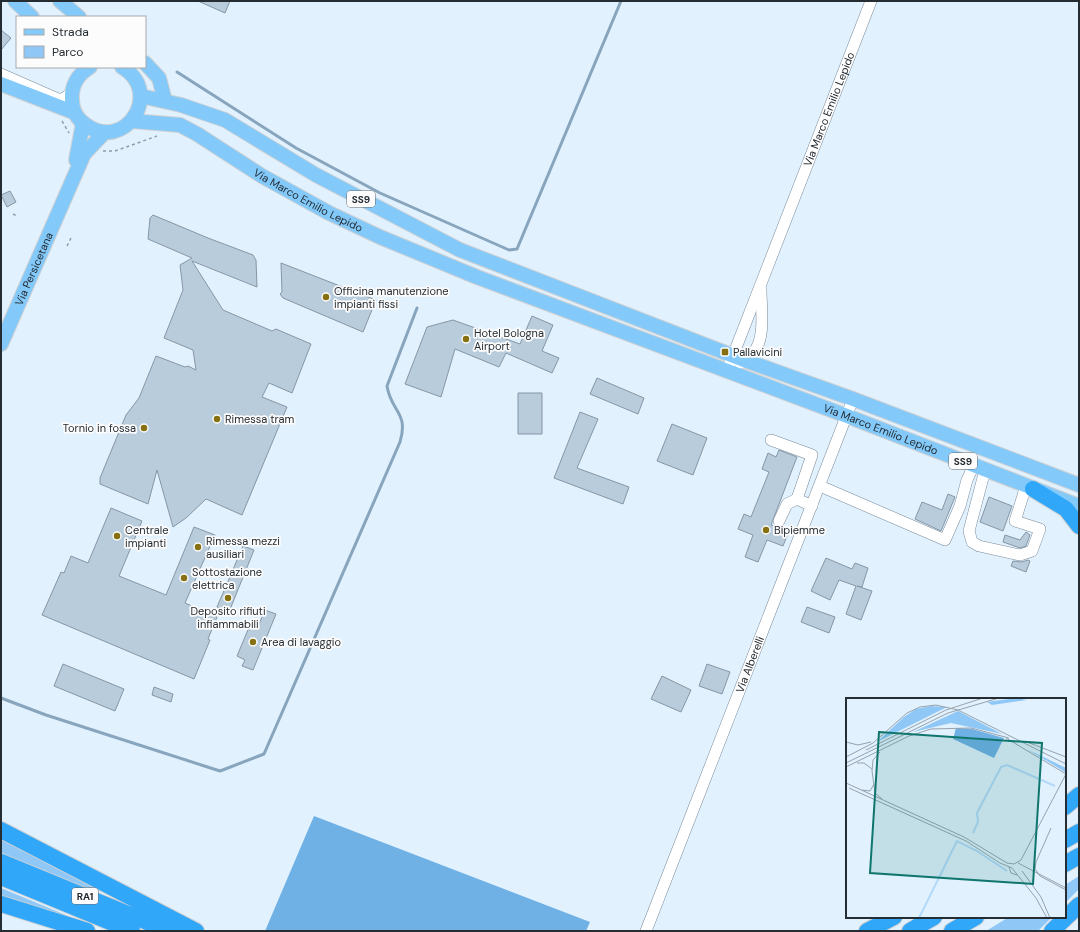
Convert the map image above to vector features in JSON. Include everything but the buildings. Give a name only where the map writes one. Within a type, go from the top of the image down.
[{"type":"highway","points":[[1029,487],[1066,509],[1079,526]]},
{"type":"highway","points":[[1066,806],[1079,795]]},
{"type":"highway","points":[[1066,816],[1079,808]]},
{"type":"highway","points":[[1,830],[196,931]]},
{"type":"highway","points":[[1066,839],[1079,832]]},
{"type":"highway","points":[[1066,863],[1079,856]]},
{"type":"highway","name":"RA1","points":[[1,862],[169,931]]},
{"type":"highway","name":"RA1","points":[[1,877],[132,931]]},
{"type":"highway","points":[[1066,910],[1079,895]]},
{"type":"highway","points":[[1,904],[87,931]]},
{"type":"highway","points":[[1066,918],[1079,905]]},
{"type":"highway","points":[[867,931],[892,918]]},
{"type":"highway","points":[[910,931],[932,918]]},
{"type":"highway","points":[[952,931],[974,918]]},
{"type":"highway","points":[[1046,931],[1058,918]]},
{"type":"highway","points":[[1052,931],[1066,918]]},
{"type":"main road","points":[[15,1],[31,16]]},
{"type":"main road","points":[[60,1],[78,16]]},
{"type":"main road","points":[[146,63],[157,74],[165,101]]},
{"type":"main road","points":[[72,68],[73,112]]},
{"type":"main road","points":[[73,88],[83,72],[89,68]]},
{"type":"main road","points":[[1,84],[73,112],[90,128],[105,132],[123,128],[132,121],[138,110],[141,96],[136,79],[123,68]]},
{"type":"main road","name":"Via Marco Emilio Lepido","points":[[141,96],[165,101],[225,120],[323,179],[460,250],[739,358],[853,399],[1079,485]]},
{"type":"main road","name":"Via Marco Emilio Lepido","points":[[132,121],[180,125],[216,145],[262,176],[329,213],[380,237],[488,281],[847,416],[1079,506]]},
{"type":"main road","name":"Via Persicetana","points":[[66,193],[79,151],[83,123]]},
{"type":"main road","name":"Via Persicetana","points":[[1,344],[84,154],[105,132]]},
{"type":"street","name":"Via Marco Emilio Lepido","points":[[727,371],[739,358],[760,285],[871,1]]},
{"type":"street","points":[[1,74],[58,99],[62,99],[73,88]]},
{"type":"street","points":[[488,281],[494,263]]},
{"type":"street","name":"Via Marco Emilio Lepido","points":[[739,358],[752,354],[759,340],[761,316],[760,285]]},
{"type":"street","name":"Via Alberelli","points":[[646,931],[853,399]]},
{"type":"street","points":[[771,440],[812,455],[797,499],[787,504],[779,521]]},
{"type":"street","points":[[979,467],[976,504],[970,531],[972,542],[979,546],[1020,555],[1032,550],[1040,529],[1014,522],[1029,487]]},
{"type":"street","points":[[820,486],[945,540],[960,506],[967,480],[979,467]]},
{"type":"street","points":[[797,499],[812,506]]},
{"type":"street","points":[[960,506],[976,504]]},
{"type":"path","points":[[59,106],[60,117],[71,135]]},
{"type":"path","points":[[101,151],[115,151],[162,134]]},
{"type":"path","points":[[12,214],[17,216]]},
{"type":"path","points":[[68,246],[71,238]]},
{"type":"green space","points":[[1,838],[99,889],[98,893],[1,853]]},
{"type":"green space","points":[[1079,876],[1079,889],[1066,902],[1066,884]]},
{"type":"green space","points":[[1,888],[85,923],[1,901]]},
{"type":"green space","points":[[1007,918],[1051,918],[1038,931],[986,931]]},
{"type":"shaded area","points":[[314,816],[590,922],[586,931],[265,931]]},
{"type":"waterway","points":[[177,72],[296,148],[380,193],[509,250],[517,249],[621,1]]},
{"type":"waterway","points":[[1,698],[46,715],[220,771],[264,754],[400,442],[402,432],[401,418],[392,402],[387,386],[417,308]]},
{"type":"place","name":"Officina manutenzione impianti fissi","points":[[326,297]]},
{"type":"place","name":"Hotel Bologna Airport","points":[[466,339]]},
{"type":"place","name":"Pallavicini","points":[[725,352]]},
{"type":"place","name":"Rimessa tram","points":[[217,419]]},
{"type":"place","name":"Tornio in fossa","points":[[144,428]]},
{"type":"place","name":"Bipiemme","points":[[766,530]]},
{"type":"place","name":"Centrale impianti","points":[[117,536]]},
{"type":"place","name":"Rimessa mezzi ausiliari","points":[[198,547]]},
{"type":"place","name":"Sottostazione elettrica","points":[[184,578]]},
{"type":"place","name":"Deposito rifiuti infiammabili","points":[[228,598]]},
{"type":"place","name":"Area di lavaggio","points":[[253,642]]}]
